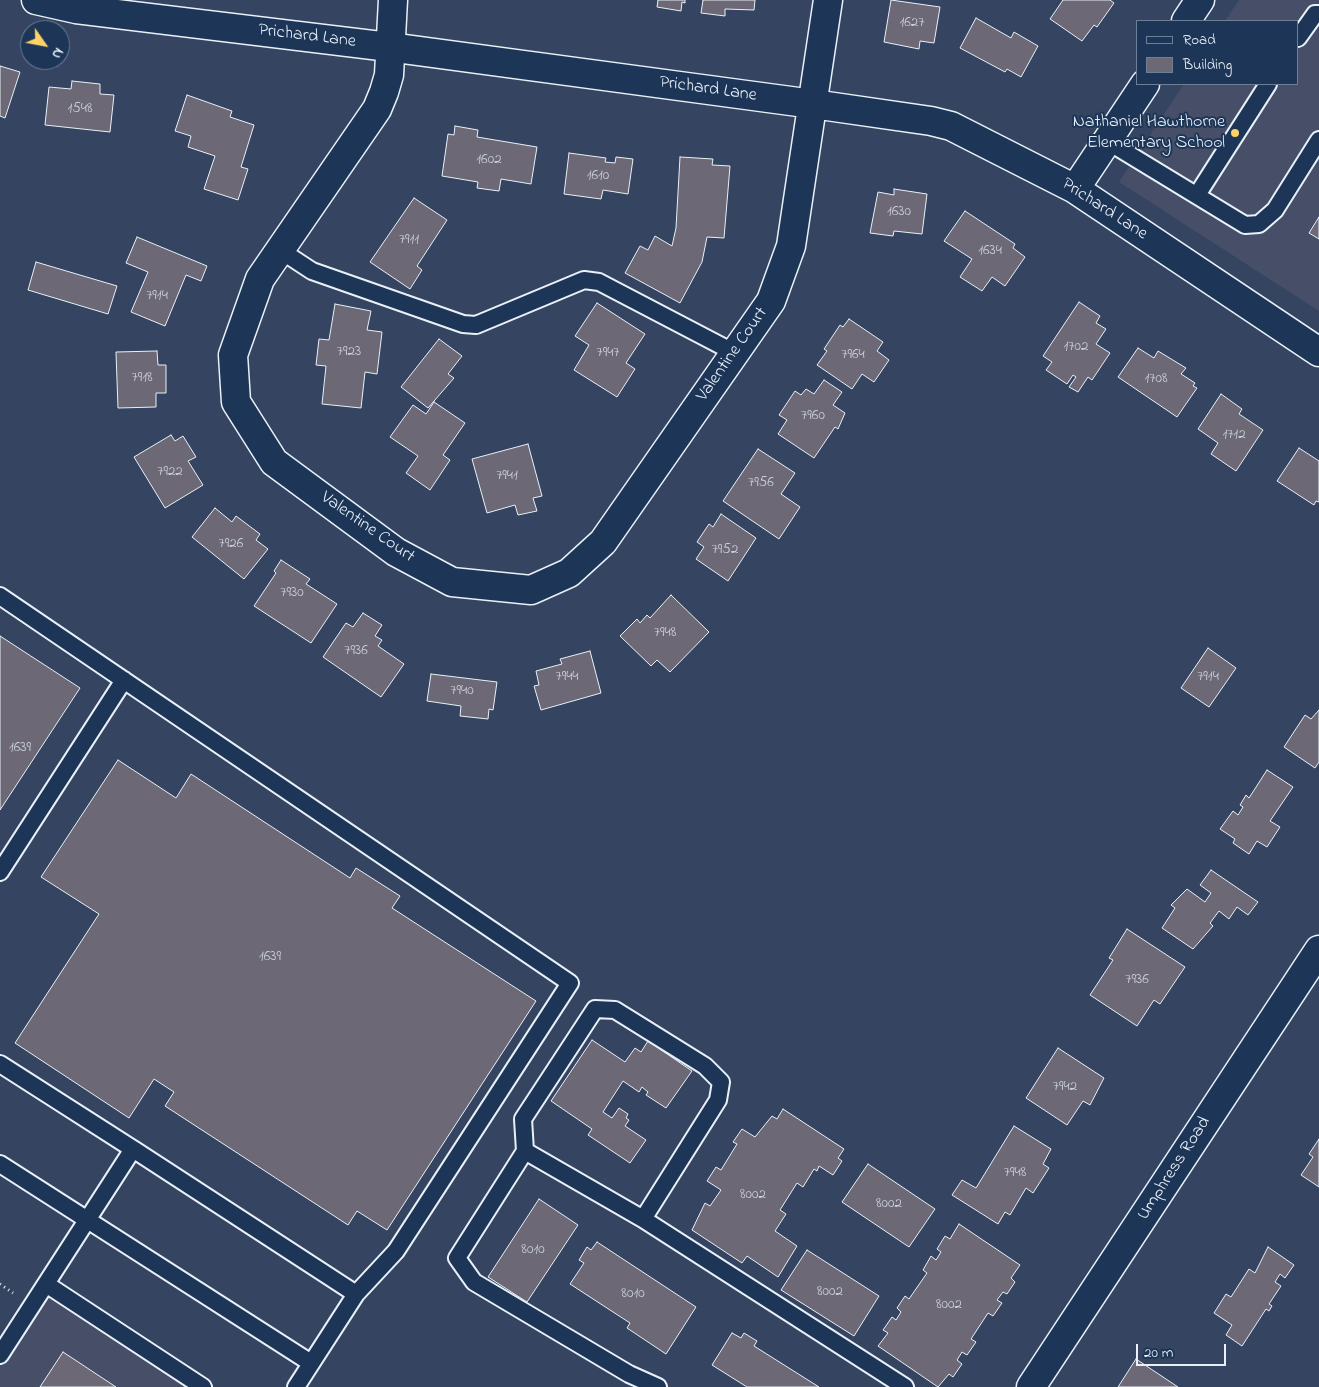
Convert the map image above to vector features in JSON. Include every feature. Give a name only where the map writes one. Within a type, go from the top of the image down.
[{"type":"street","name":"Prichard Lane","points":[[36,0],[76,8],[389,47],[812,104],[950,126],[1075,189],[1319,352]]},
{"type":"street","name":"Valentine Court","points":[[393,0],[389,75],[377,109],[260,279],[233,355],[236,402],[274,462],[396,552],[452,582],[531,590],[569,573],[603,542],[772,301],[791,246],[828,0]]},
{"type":"street","points":[[1187,20],[1200,0]]},
{"type":"street","points":[[1075,189],[1144,85]]},
{"type":"street","name":"Umphress Road","points":[[1031,1387],[1319,950]]},
{"type":"lane","points":[[1299,37],[1315,14],[1319,14]]},
{"type":"lane","points":[[1197,195],[1267,85]]},
{"type":"lane","points":[[1107,141],[1246,225],[1259,224],[1275,210],[1319,140]]},
{"type":"lane","points":[[280,250],[312,271],[463,324],[476,325],[584,280],[599,282],[735,353]]},
{"type":"lane","points":[[0,596],[570,983],[396,1251],[356,1294],[296,1387]]},
{"type":"lane","points":[[0,872],[124,680]]},
{"type":"lane","points":[[643,1219],[718,1100],[722,1082],[705,1066],[615,1010],[596,1009],[523,1119],[525,1151],[457,1258],[474,1282],[629,1374],[658,1387]]},
{"type":"lane","points":[[0,1064],[356,1294]]},
{"type":"lane","points":[[0,1355],[132,1150]]},
{"type":"lane","points":[[525,1151],[643,1219],[905,1387]]},
{"type":"lane","points":[[0,1164],[311,1363]]},
{"type":"lane","points":[[46,1284],[203,1387]]},
{"type":"shaded area","name":"Nathaniel Hawthorne Elementary School","points":[[1239,0],[1319,0],[1319,311],[1119,182],[1183,85],[1299,85],[1299,20],[1226,20]]},
{"type":"shaded area","points":[[37,1281],[202,1387],[0,1387],[0,1337]]},
{"type":"building","points":[[658,0],[685,0],[685,3],[682,2],[681,11],[657,7]]},
{"type":"building","points":[[703,0],[755,0],[754,10],[725,9],[725,16],[701,13]]},
{"type":"building","points":[[891,0],[940,7],[934,43],[920,41],[919,49],[884,42]]},
{"type":"building","points":[[1063,0],[1110,0],[1114,3],[1097,27],[1094,25],[1082,41],[1050,19]]},
{"type":"building","points":[[976,18],[1011,38],[1014,32],[1038,46],[1021,77],[1007,69],[1005,72],[960,48]]},
{"type":"building","points":[[0,66],[20,72],[5,118],[0,116]]},
{"type":"building","points":[[72,81],[100,84],[100,94],[114,95],[110,132],[45,125],[49,87],[71,89]]},
{"type":"building","points":[[187,95],[232,111],[230,117],[254,125],[241,167],[248,169],[238,200],[204,189],[215,156],[188,147],[191,136],[175,131]]},
{"type":"building","points":[[455,126],[478,130],[477,137],[537,147],[531,184],[501,179],[499,191],[477,188],[478,182],[442,176],[448,134],[454,135]]},
{"type":"building","points":[[569,153],[606,158],[605,162],[615,163],[616,157],[633,159],[628,194],[603,190],[601,199],[564,194]]},
{"type":"building","points":[[680,157],[713,159],[712,165],[730,166],[724,238],[707,237],[702,262],[680,303],[625,273],[640,246],[648,250],[655,236],[672,246],[676,228]]},
{"type":"building","points":[[894,189],[927,194],[922,234],[894,231],[893,236],[870,233],[878,192],[894,195]]},
{"type":"building","points":[[414,198],[447,220],[417,266],[422,270],[410,289],[370,262]]},
{"type":"building","points":[[965,211],[1015,244],[1013,248],[1025,257],[1005,286],[992,277],[982,291],[960,277],[972,259],[944,241]]},
{"type":"building","points":[[1319,217],[1319,239],[1309,233]]},
{"type":"building","points":[[137,237],[207,266],[201,281],[186,275],[165,326],[131,312],[148,272],[126,263]]},
{"type":"building","points":[[36,262],[117,286],[108,314],[28,290]]},
{"type":"building","points":[[1079,302],[1100,316],[1096,323],[1106,329],[1096,344],[1110,353],[1092,380],[1088,377],[1078,392],[1069,387],[1076,377],[1073,375],[1067,384],[1046,370],[1052,362],[1043,356]]},
{"type":"building","points":[[597,303],[645,334],[626,363],[635,369],[617,397],[574,370],[589,345],[575,336]]},
{"type":"building","points":[[335,304],[371,311],[367,330],[382,332],[377,374],[365,372],[361,408],[322,404],[326,366],[316,365],[319,339],[329,340]]},
{"type":"building","points":[[849,319],[883,342],[877,351],[889,360],[874,382],[862,374],[852,389],[817,365],[827,351],[824,349],[840,325],[843,327]]},
{"type":"building","points":[[439,339],[462,356],[448,374],[454,378],[428,408],[401,387]]},
{"type":"building","points":[[1138,348],[1154,358],[1158,351],[1186,368],[1181,374],[1195,383],[1193,386],[1197,388],[1177,417],[1118,377]]},
{"type":"building","points":[[157,351],[158,365],[166,365],[166,393],[156,393],[156,407],[118,408],[116,352]]},
{"type":"building","points":[[824,380],[842,392],[833,405],[845,413],[838,429],[835,427],[814,458],[778,434],[787,420],[779,415],[795,391],[801,395],[806,389],[814,394]]},
{"type":"building","points":[[1221,394],[1242,409],[1239,414],[1263,430],[1236,471],[1211,454],[1218,443],[1198,429]]},
{"type":"building","points":[[434,402],[465,423],[443,455],[450,460],[430,490],[406,473],[418,456],[390,437],[413,405],[426,414]]},
{"type":"building","points":[[171,435],[175,441],[183,436],[196,457],[188,461],[203,485],[165,508],[134,457]]},
{"type":"building","points":[[528,444],[542,496],[533,498],[537,511],[518,515],[515,505],[487,513],[472,459]]},
{"type":"building","points":[[1299,448],[1319,461],[1319,502],[1316,501],[1314,505],[1277,481]]},
{"type":"building","points":[[758,449],[795,473],[781,494],[800,507],[779,539],[723,501]]},
{"type":"building","points":[[215,508],[232,522],[236,516],[260,534],[256,540],[268,549],[244,579],[192,537]]},
{"type":"building","points":[[721,514],[756,538],[728,581],[696,559],[704,547],[697,542],[709,524],[713,527]]},
{"type":"building","points":[[281,560],[310,579],[306,584],[337,604],[311,643],[254,606],[276,573],[274,571]]},
{"type":"building","points":[[671,595],[709,632],[670,672],[657,660],[651,666],[620,636],[637,619],[640,623],[647,615],[650,618]]},
{"type":"building","points":[[363,613],[382,625],[375,636],[382,640],[378,646],[404,664],[381,697],[323,657],[346,623],[353,627]]},
{"type":"building","points":[[0,636],[80,688],[0,810]]},
{"type":"building","points":[[1208,648],[1236,668],[1209,707],[1181,688]]},
{"type":"building","points":[[590,651],[601,693],[541,710],[534,686],[539,685],[536,671],[562,664],[560,659]]},
{"type":"building","points":[[431,674],[497,682],[493,710],[489,709],[488,719],[460,716],[461,706],[427,701]]},
{"type":"building","points":[[1319,710],[1319,762],[1315,768],[1284,747],[1305,715],[1311,719]]},
{"type":"building","points":[[118,760],[176,798],[191,774],[350,878],[356,868],[400,896],[392,908],[536,1001],[387,1230],[357,1211],[348,1225],[165,1106],[174,1092],[154,1079],[129,1118],[15,1043],[99,914],[41,877]]},
{"type":"building","points":[[1267,770],[1293,787],[1270,821],[1280,827],[1267,847],[1257,841],[1249,854],[1233,843],[1235,839],[1220,829],[1233,811],[1238,815],[1243,807],[1240,805],[1246,795],[1249,798]]},
{"type":"building","points":[[1211,870],[1258,902],[1248,915],[1237,907],[1229,919],[1219,911],[1210,923],[1213,926],[1193,949],[1162,928],[1175,908],[1171,905],[1187,889],[1205,902],[1211,893],[1200,885]]},
{"type":"building","points":[[1127,929],[1185,967],[1160,1004],[1154,1000],[1137,1026],[1090,995],[1113,960],[1109,958]]},
{"type":"building","points":[[592,1040],[625,1062],[635,1048],[641,1052],[648,1041],[692,1071],[666,1108],[646,1095],[648,1092],[642,1087],[639,1092],[623,1081],[603,1112],[612,1118],[619,1108],[628,1114],[626,1118],[629,1120],[625,1126],[646,1140],[630,1163],[588,1135],[592,1129],[551,1101]]},
{"type":"building","points":[[1058,1048],[1104,1078],[1090,1105],[1083,1101],[1067,1125],[1026,1098]]},
{"type":"building","points":[[783,1109],[844,1149],[838,1158],[842,1161],[833,1175],[819,1166],[817,1171],[814,1169],[803,1187],[797,1183],[780,1210],[786,1214],[775,1231],[797,1246],[778,1277],[747,1256],[742,1263],[692,1230],[705,1203],[710,1206],[721,1190],[707,1181],[716,1167],[721,1170],[737,1144],[733,1142],[742,1129],[755,1137],[772,1116],[777,1119]]},
{"type":"building","points":[[1014,1126],[1051,1149],[1043,1164],[1049,1168],[1033,1193],[1026,1188],[1010,1215],[1005,1212],[998,1224],[952,1195],[962,1180],[976,1188]]},
{"type":"building","points":[[1319,1139],[1319,1187],[1301,1175],[1313,1157],[1309,1154]]},
{"type":"building","points":[[868,1164],[935,1209],[909,1247],[842,1202]]},
{"type":"building","points":[[539,1199],[578,1225],[527,1302],[488,1277]]},
{"type":"building","points":[[959,1224],[1020,1265],[1011,1278],[1015,1282],[1007,1294],[1003,1292],[997,1300],[1002,1303],[993,1316],[988,1313],[971,1339],[976,1342],[967,1355],[962,1352],[957,1360],[962,1364],[953,1377],[949,1374],[938,1387],[878,1346],[888,1333],[883,1330],[892,1317],[896,1320],[901,1312],[897,1308],[905,1296],[909,1299],[927,1273],[923,1270],[931,1256],[936,1260],[941,1252],[937,1249],[945,1236],[950,1239]]},
{"type":"building","points":[[597,1242],[696,1307],[666,1354],[627,1328],[630,1323],[570,1284],[584,1263],[579,1260],[587,1247],[591,1250]]},
{"type":"building","points":[[1268,1247],[1294,1265],[1285,1278],[1280,1274],[1275,1282],[1281,1286],[1269,1304],[1272,1306],[1269,1311],[1266,1309],[1242,1346],[1226,1335],[1232,1325],[1214,1313],[1226,1294],[1231,1297],[1249,1269],[1255,1273]]},
{"type":"building","points":[[807,1250],[879,1296],[854,1336],[781,1290]]},
{"type":"building","points":[[732,1333],[741,1338],[744,1333],[757,1341],[754,1346],[819,1387],[747,1387],[712,1365]]},
{"type":"building","points":[[63,1352],[116,1387],[40,1387]]},
{"type":"building","points":[[1136,1359],[1178,1387],[1118,1387]]},
{"type":"place","name":"Nathaniel Hawthorne Elementary School","points":[[1235,133]]}]
